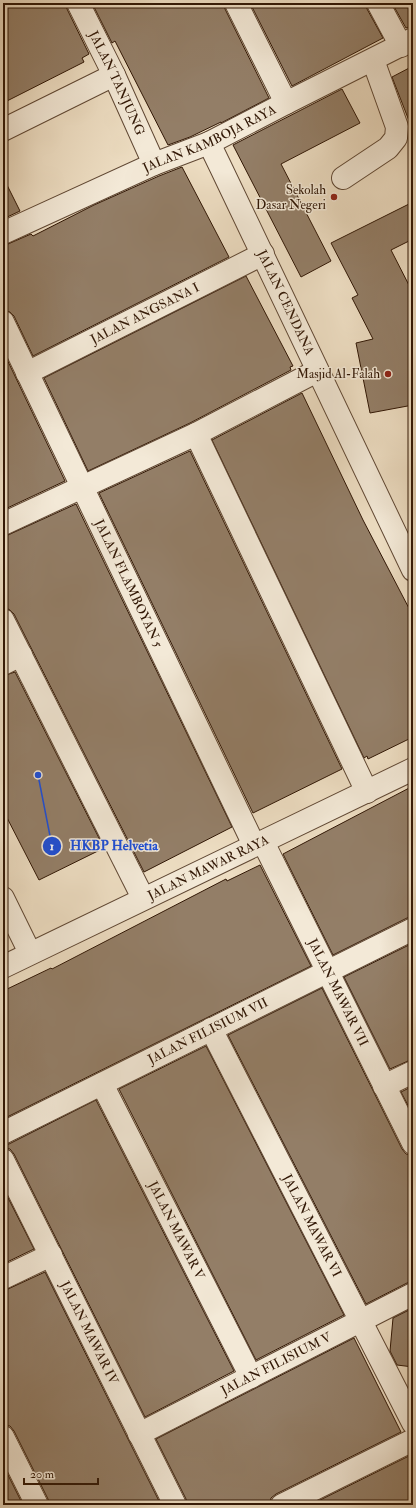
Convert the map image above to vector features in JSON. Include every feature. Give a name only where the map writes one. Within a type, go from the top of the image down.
[{"type":"street","name":"JALAN TANJUNG","points":[[78,3],[114,75],[154,164]]},
{"type":"street","points":[[236,3],[286,103]]},
{"type":"street","points":[[378,3],[407,43]]},
{"type":"street","name":"JALAN KAMBOJA RAYA","points":[[3,233],[154,164],[209,143],[407,43]]},
{"type":"street","points":[[343,178],[388,148],[396,138],[397,127],[373,60]]},
{"type":"street","points":[[3,130],[114,75]]},
{"type":"street","name":"JALAN CENDANA","points":[[209,143],[413,570]]},
{"type":"street","name":"JALAN ANGSANA I","points":[[27,373],[263,254]]},
{"type":"street","name":"JALAN FLAMBOYAN 5","points":[[3,322],[82,487],[258,843]]},
{"type":"street","points":[[3,524],[196,434],[317,371]]},
{"type":"street","points":[[196,434],[367,792]]},
{"type":"street","points":[[3,620],[12,659],[143,898]]},
{"type":"street","name":"JALAN MAWAR RAYA","points":[[3,967],[143,898],[413,769]]},
{"type":"street","name":"JALAN MAWAR VII","points":[[258,843],[327,971],[413,1143]]},
{"type":"street","points":[[3,898],[30,954]]},
{"type":"street","name":"JALAN FILISIUM VII","points":[[3,1133],[413,929]]},
{"type":"street","name":"JALAN MAWAR VI","points":[[211,1029],[413,1423]]},
{"type":"street","points":[[384,1086],[413,1072]]},
{"type":"street","name":"JALAN MAWAR V","points":[[102,1084],[251,1377]]},
{"type":"street","name":"JALAN MAWAR IV","points":[[3,1160],[175,1505]]},
{"type":"street","points":[[3,1278],[50,1255]]},
{"type":"street","name":"JALAN FILISIUM V","points":[[139,1434],[413,1294]]},
{"type":"street","points":[[3,1437],[37,1505]]},
{"type":"street","points":[[282,1505],[413,1440]]},
{"type":"building","points":[[3,3],[66,3],[67,9],[89,54],[82,58],[84,62],[3,103]]},
{"type":"building","points":[[92,3],[224,3],[225,9],[269,98],[221,123],[168,145],[115,41],[112,43]]},
{"type":"building","points":[[250,3],[366,3],[367,9],[383,38],[292,86]]},
{"type":"building","points":[[392,3],[413,3],[413,25],[406,28]]},
{"type":"building","points":[[413,66],[413,131],[392,77]]},
{"type":"building","points":[[342,89],[360,123],[281,164],[331,261],[301,277],[233,145]]},
{"type":"building","points":[[182,167],[229,257],[33,356],[14,316],[10,312],[3,310],[3,245],[31,234],[33,236],[94,205]]},
{"type":"building","points":[[3,177],[20,211],[3,219]]},
{"type":"building","points":[[413,202],[413,239],[391,250],[413,293],[413,405],[370,413],[356,343],[373,339],[352,298],[358,295],[331,243]]},
{"type":"building","points":[[246,276],[293,366],[290,367],[291,370],[190,423],[88,471],[44,378]]},
{"type":"building","points":[[3,351],[65,481],[3,510]]},
{"type":"building","points":[[302,393],[363,520],[413,616],[413,737],[368,759],[367,756],[364,758],[212,440]]},
{"type":"building","points":[[190,451],[342,769],[253,813],[99,493]]},
{"type":"building","points":[[76,504],[232,827],[144,872],[14,614],[6,608],[3,602],[3,536]]},
{"type":"building","points":[[15,672],[104,848],[39,880],[3,810],[3,676]]},
{"type":"building","points":[[413,786],[413,917],[407,918],[333,955],[283,854]]},
{"type":"building","points":[[260,865],[311,966],[3,1119],[3,991],[51,968],[52,969],[226,879],[227,881]]},
{"type":"building","points":[[413,943],[413,1060],[390,1069],[344,977]]},
{"type":"building","points":[[322,988],[402,1149],[406,1154],[413,1155],[413,1282],[407,1283],[366,1304],[228,1035]]},
{"type":"building","points":[[206,1046],[344,1315],[256,1360],[119,1089]]},
{"type":"building","points":[[413,1086],[413,1115],[401,1092]]},
{"type":"building","points":[[96,1100],[234,1371],[145,1417],[14,1154],[10,1149],[3,1148],[3,1145],[9,1144]]},
{"type":"building","points":[[3,1188],[34,1249],[3,1264]]},
{"type":"building","points":[[45,1272],[161,1505],[49,1505],[48,1499],[14,1431],[10,1426],[3,1425],[3,1290]]},
{"type":"building","points":[[413,1308],[413,1367],[397,1365],[390,1351],[393,1318]]},
{"type":"building","points":[[354,1338],[401,1432],[276,1494],[271,1498],[270,1505],[187,1505],[186,1499],[156,1439]]},
{"type":"building","points":[[411,1455],[413,1459],[413,1505],[310,1505]]},
{"type":"building","points":[[3,1465],[23,1505],[3,1505]]},
{"type":"place","name":"Sekolah Dasar Negeri","points":[[334,197]]},
{"type":"place","name":"Masjid Al-Falah","points":[[388,374]]},
{"type":"place","name":"HKBP Helvetia","points":[[38,775]]}]
